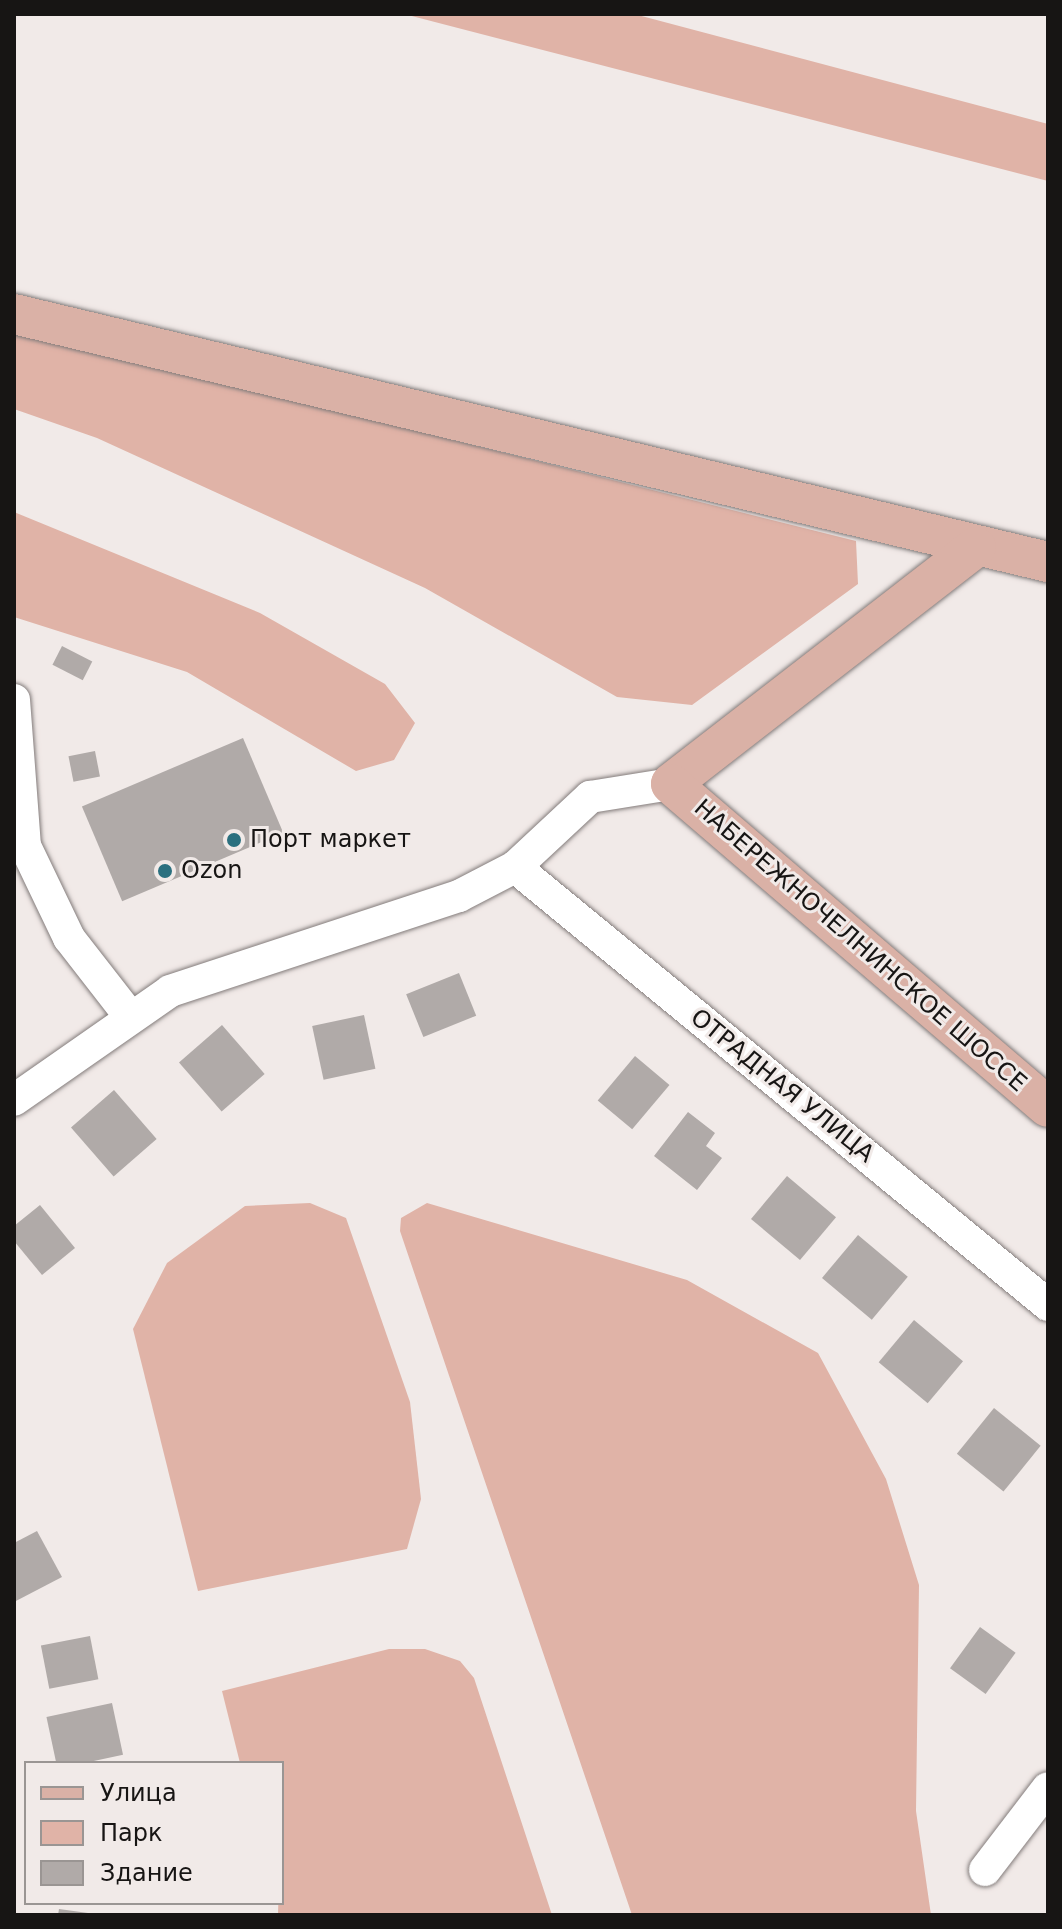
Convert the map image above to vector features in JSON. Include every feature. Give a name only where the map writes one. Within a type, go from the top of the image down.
[{"type":"main road","points":[[14,314],[1048,562]]},
{"type":"main road","points":[[671,784],[976,547]]},
{"type":"main road","name":"НАБЕРЕЖНОЧЕЛНИНСКОЕ ШОССЕ","points":[[671,784],[1048,1107]]},
{"type":"street","points":[[14,700],[25,846],[69,938],[129,1015]]},
{"type":"street","points":[[14,1100],[129,1015],[170,991],[394,922],[515,867],[590,797],[671,784]]},
{"type":"street","name":"ОТРАДНАЯ УЛИЦА","points":[[515,867],[1048,1305]]},
{"type":"street","points":[[985,1870],[1048,1788]]},
{"type":"green space","points":[[404,14],[634,14],[1048,124],[1048,181]]},
{"type":"green space","points":[[14,330],[856,541],[858,584],[692,705],[617,697],[425,588],[97,438],[14,409]]},
{"type":"green space","points":[[14,512],[260,613],[385,684],[415,723],[394,760],[356,771],[187,672],[14,617]]},
{"type":"green space","points":[[310,1203],[346,1218],[410,1402],[421,1499],[407,1549],[198,1591],[133,1329],[167,1263],[245,1206]]},
{"type":"green space","points":[[427,1203],[687,1280],[818,1353],[886,1479],[919,1585],[916,1811],[931,1915],[632,1915],[400,1231],[401,1218]]},
{"type":"green space","points":[[389,1649],[425,1649],[460,1661],[474,1678],[552,1915],[278,1915],[278,1905],[284,1905],[284,1761],[240,1761],[222,1691]]},
{"type":"building","points":[[62,646],[92,661],[83,680],[52,665]]},
{"type":"building","points":[[243,738],[283,833],[122,901],[82,806]]},
{"type":"building","points":[[95,751],[100,777],[73,782],[68,756]]},
{"type":"building","points":[[459,973],[476,1016],[423,1037],[406,994]]},
{"type":"building","points":[[364,1015],[375,1069],[324,1080],[312,1026]]},
{"type":"building","points":[[222,1025],[265,1074],[222,1111],[179,1062]]},
{"type":"building","points":[[635,1056],[669,1085],[632,1129],[598,1100]]},
{"type":"building","points":[[114,1090],[157,1139],[114,1176],[71,1127]]},
{"type":"building","points":[[688,1112],[715,1133],[706,1146],[722,1158],[697,1190],[654,1156]]},
{"type":"building","points":[[787,1176],[836,1217],[800,1260],[751,1219]]},
{"type":"building","points":[[40,1205],[75,1248],[42,1275],[14,1241],[14,1226]]},
{"type":"building","points":[[858,1235],[908,1277],[872,1320],[822,1278]]},
{"type":"building","points":[[914,1320],[963,1361],[928,1403],[879,1362]]},
{"type":"building","points":[[994,1408],[1041,1446],[1003,1492],[957,1454]]},
{"type":"building","points":[[37,1531],[62,1577],[14,1602],[14,1543]]},
{"type":"building","points":[[980,1627],[1016,1653],[986,1694],[950,1668]]},
{"type":"building","points":[[90,1636],[98,1679],[49,1689],[41,1646]]},
{"type":"building","points":[[112,1703],[123,1755],[94,1761],[56,1761],[46,1717]]},
{"type":"building","points":[[59,1909],[88,1913],[88,1915],[58,1915]]},
{"type":"place","name":"Порт маркет","points":[[234,840]]},
{"type":"place","name":"Ozon","points":[[165,871]]}]
